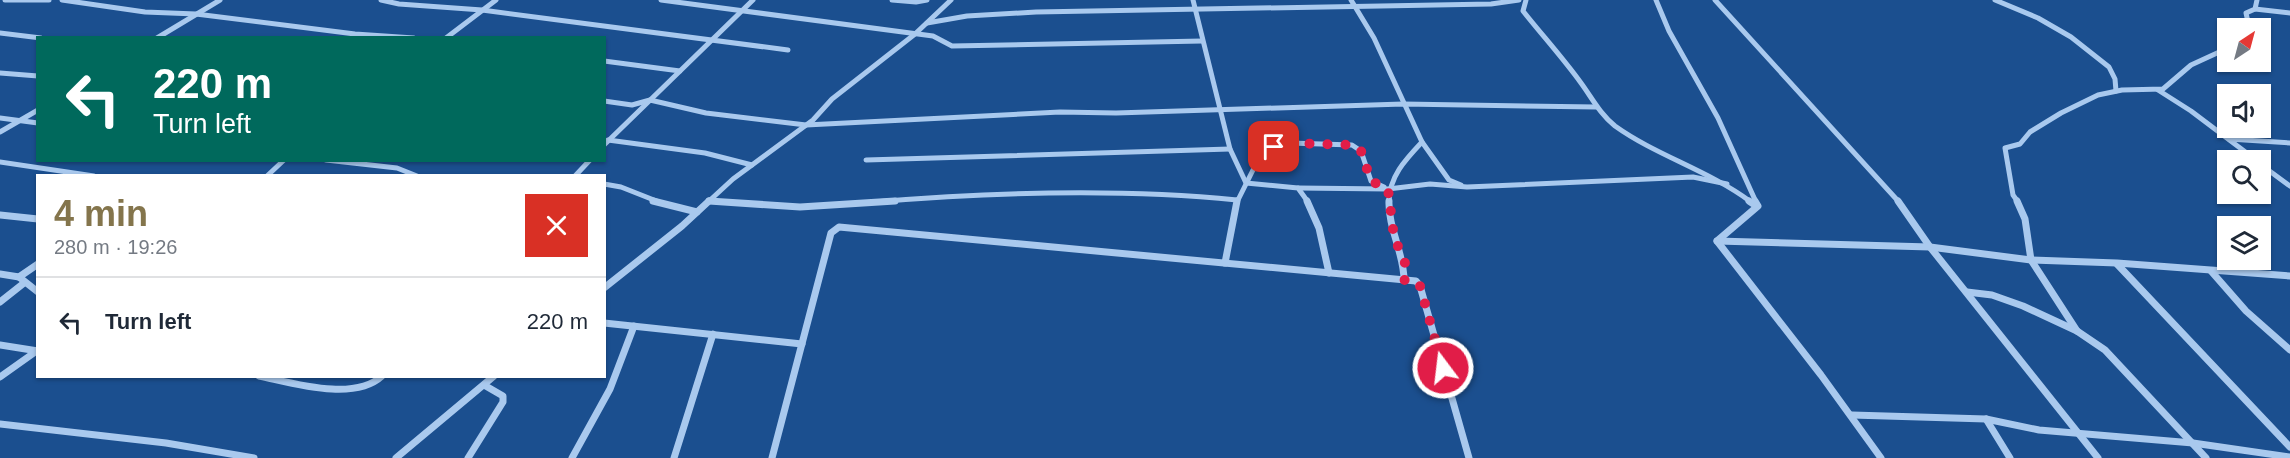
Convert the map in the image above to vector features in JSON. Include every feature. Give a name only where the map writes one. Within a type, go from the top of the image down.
[{"type":"street","points":[[5,0],[49,0]]},
{"type":"street","points":[[62,0],[173,15],[196,14],[352,36]]},
{"type":"street","points":[[160,36],[220,0]]},
{"type":"street","points":[[381,0],[399,4],[482,10],[789,51]]},
{"type":"street","points":[[449,36],[496,0]]},
{"type":"street","points":[[661,0],[743,9],[933,36],[952,46],[1202,41]]},
{"type":"street","points":[[606,142],[753,0]]},
{"type":"street","points":[[892,0],[916,2],[927,0]]},
{"type":"street","points":[[606,286],[752,165],[806,125],[832,99],[915,34],[951,0]]},
{"type":"street","points":[[1193,0],[1230,150],[1246,183]]},
{"type":"street","points":[[927,23],[958,16],[1036,12],[1352,3],[1491,4],[1519,0]]},
{"type":"street","points":[[1526,0],[1523,11],[1581,83],[1596,107],[1613,124],[1632,137],[1727,184],[1758,206]]},
{"type":"street","points":[[1656,0],[1674,39],[1718,118],[1739,169],[1758,206]]},
{"type":"street","points":[[1715,0],[1901,204],[1930,247],[2098,458]]},
{"type":"street","points":[[1995,0],[2038,18],[2071,37],[2109,68],[2115,79],[2116,91]]},
{"type":"street","points":[[2255,9],[2257,0]]},
{"type":"street","points":[[1352,3],[1374,38],[1422,142],[1449,180],[1467,187]]},
{"type":"street","points":[[2247,18],[2246,13],[2255,9],[2290,13]]},
{"type":"street","points":[[0,33],[36,37]]},
{"type":"street","points":[[2158,90],[2201,59],[2217,54]]},
{"type":"street","points":[[606,61],[680,71]]},
{"type":"street","points":[[0,73],[36,76]]},
{"type":"street","points":[[2077,331],[2031,260],[2025,219],[2021,206],[2013,195],[2005,148],[2020,144],[2030,132],[2061,113],[2098,95],[2116,91],[2158,90],[2191,111],[2243,150]]},
{"type":"street","points":[[606,101],[632,105],[650,100],[706,112],[806,125],[1060,112],[1116,113],[1403,104],[1596,107]]},
{"type":"street","points":[[0,132],[36,111]]},
{"type":"street","points":[[0,118],[36,123]]},
{"type":"street","points":[[2229,139],[2290,143]]},
{"type":"street","points":[[606,142],[705,153],[752,165]]},
{"type":"street","points":[[1404,280],[1405,263],[1394,237],[1388,189],[1398,166],[1422,142]]},
{"type":"street","points":[[1225,263],[1237,200],[1262,152],[1290,143],[1352,145],[1361,151],[1371,181],[1388,189]]},
{"type":"street","points":[[866,160],[1230,150]]},
{"type":"street","points":[[0,162],[81,174]]},
{"type":"street","points":[[269,174],[282,162]]},
{"type":"street","points":[[344,162],[397,168],[412,174]]},
{"type":"street","points":[[577,174],[588,162]]},
{"type":"street","points":[[2271,172],[2290,186]]},
{"type":"street","points":[[1246,183],[1298,188],[1388,189],[1430,184],[1467,187],[1692,177],[1727,184]]},
{"type":"street","points":[[606,184],[621,187],[646,199],[697,212]]},
{"type":"street","points":[[1298,188],[1313,208],[1329,273]]},
{"type":"street","points":[[709,201],[786,207],[838,207],[891,201],[1044,194],[1142,194],[1237,200]]},
{"type":"street","points":[[1717,241],[1758,206]]},
{"type":"street","points":[[0,215],[36,219]]},
{"type":"street","points":[[772,458],[831,233],[839,227],[1416,281],[1420,286],[1469,458]]},
{"type":"street","points":[[1717,241],[1930,247],[2031,260],[2117,263],[2290,276]]},
{"type":"street","points":[[1717,241],[1782,328],[1852,415],[1881,458]]},
{"type":"street","points":[[2117,263],[2290,447]]},
{"type":"street","points":[[0,302],[36,266]]},
{"type":"street","points":[[2211,271],[2246,311],[2290,351]]},
{"type":"street","points":[[0,274],[22,280],[36,290]]},
{"type":"street","points":[[1967,292],[1992,295],[2023,306],[2077,331],[2105,350],[2205,458]]},
{"type":"street","points":[[606,323],[802,344]]},
{"type":"street","points":[[572,458],[610,389],[634,326]]},
{"type":"street","points":[[674,458],[713,334]]},
{"type":"street","points":[[0,345],[36,351]]},
{"type":"street","points":[[0,377],[36,352]]},
{"type":"street","points":[[273,378],[360,389],[372,385],[380,378]]},
{"type":"street","points":[[396,458],[492,378]]},
{"type":"street","points":[[468,458],[503,402],[503,396],[500,393],[484,385]]},
{"type":"street","points":[[1852,415],[1986,419],[2039,430],[2193,443],[2290,457]]},
{"type":"street","points":[[1986,419],[2010,458]]},
{"type":"street","points":[[0,424],[166,443],[254,458]]},
{"type":"route","points":[[1274,147],[1286,146],[1290,143],[1309,146],[1352,145],[1361,151],[1364,166],[1371,181],[1388,189],[1394,237],[1405,263],[1404,280],[1416,281],[1420,286],[1443,368]]}]
